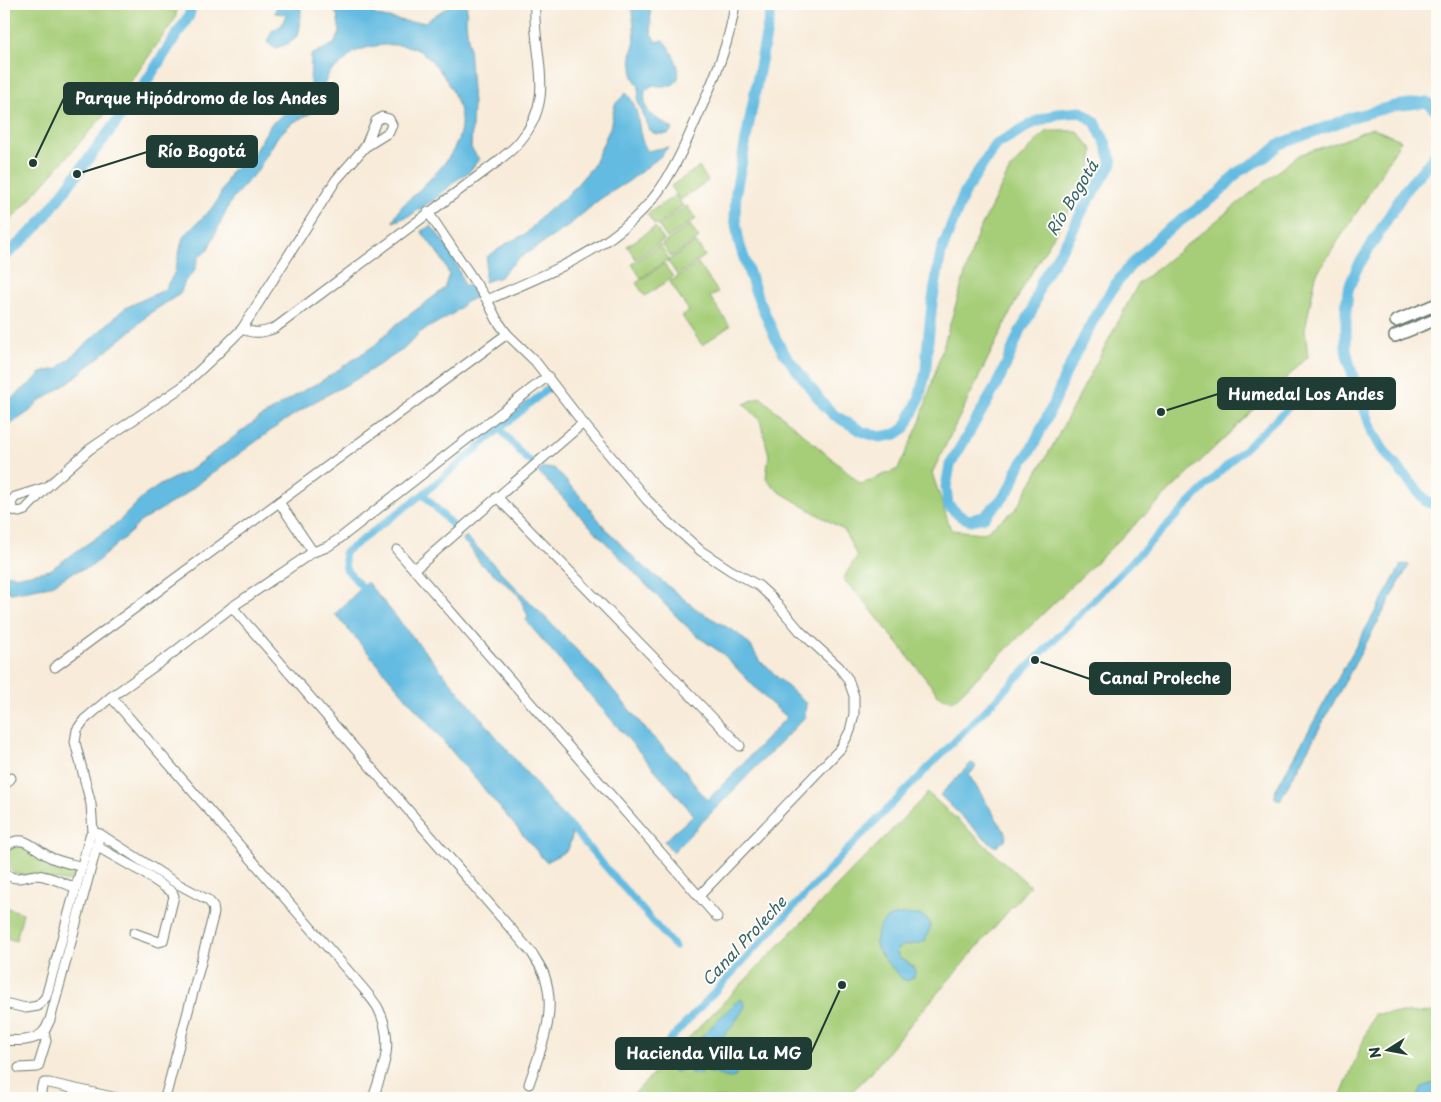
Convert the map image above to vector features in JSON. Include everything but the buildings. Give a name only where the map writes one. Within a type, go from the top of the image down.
[{"type":"main road","points":[[1396,321],[1437,304]]},
{"type":"main road","points":[[1395,336],[1437,319]]},
{"type":"street","points":[[242,329],[258,333],[275,328],[497,162],[519,143],[529,130],[540,103],[542,82],[536,33],[535,4]]},
{"type":"street","points":[[487,300],[531,281],[605,243],[633,221],[654,196],[672,171],[716,75],[733,21],[735,4]]},
{"type":"street","points":[[47,487],[90,450],[182,387],[242,329],[336,180],[365,147]]},
{"type":"street","points":[[428,212],[487,300],[497,320],[548,376],[583,423],[616,460],[647,500],[701,551],[758,586],[772,598],[800,631],[839,667],[848,679],[854,696],[854,714],[850,731],[840,748],[699,896]]},
{"type":"street","points":[[55,667],[508,334]]},
{"type":"street","points":[[4,1040],[27,1040],[44,1032],[50,1020],[96,846],[97,833],[75,742],[77,730],[84,720],[232,607],[313,552],[327,547],[339,539],[548,376]]},
{"type":"street","points":[[415,569],[583,423]]},
{"type":"street","points":[[497,497],[740,746]]},
{"type":"street","points":[[279,502],[313,552]]},
{"type":"street","points":[[397,550],[717,917]]},
{"type":"street","points":[[232,607],[532,953],[544,974],[550,1013],[547,1032],[528,1084]]},
{"type":"street","points":[[111,698],[378,1008],[386,1030],[388,1051],[373,1098]]},
{"type":"street","points":[[4,786],[11,778]]},
{"type":"street","points":[[4,1003],[26,1008],[38,1006],[46,997],[90,836],[97,833]]},
{"type":"street","points":[[97,833],[159,873],[208,900],[213,906],[214,914],[165,1098]]},
{"type":"street","points":[[6,843],[17,840],[25,841],[51,858],[82,867]]},
{"type":"street","points":[[96,846],[142,872],[172,892],[174,896],[163,941],[159,942],[134,933]]},
{"type":"street","points":[[4,871],[13,878],[21,879],[36,875],[76,888]]},
{"type":"street","points":[[19,1068],[38,1067],[46,1041],[44,1032]]},
{"type":"street","points":[[40,1098],[44,1083],[117,1098]]},
{"type":"green space","points":[[4,4],[178,4],[175,19],[120,97],[4,228]]},
{"type":"green space","points":[[1372,128],[1401,140],[1372,189],[1316,275],[1305,330],[1308,357],[953,701],[940,697],[865,602],[843,579],[857,556],[844,530],[778,491],[766,478],[769,455],[760,420],[744,404],[760,397],[861,484],[898,469],[920,422],[977,235],[1010,169],[1046,131],[1077,131],[1093,150],[1090,175],[1022,289],[932,473],[951,530],[984,533],[1016,509],[1053,445],[1138,284],[1298,155],[1341,141]]},
{"type":"green space","points":[[699,167],[708,181],[680,200],[671,186]]},
{"type":"green space","points":[[676,195],[683,206],[655,225],[647,214]]},
{"type":"green space","points":[[687,206],[696,219],[667,238],[658,225]]},
{"type":"green space","points":[[690,225],[699,238],[671,257],[662,244]]},
{"type":"green space","points":[[655,227],[664,240],[636,259],[627,246]]},
{"type":"green space","points":[[696,242],[705,256],[677,275],[668,261]]},
{"type":"green space","points":[[660,245],[669,259],[641,278],[632,264]]},
{"type":"green space","points":[[698,263],[718,292],[710,297],[730,326],[702,345],[682,316],[689,311],[670,282]]},
{"type":"green space","points":[[664,264],[673,277],[645,296],[636,283]]},
{"type":"green space","points":[[928,793],[1030,886],[902,1034],[871,1073],[845,1098],[630,1098]]},
{"type":"green space","points":[[16,845],[24,845],[77,869],[72,882],[17,874],[11,871],[7,868],[4,860],[7,852]]},
{"type":"green space","points":[[4,907],[23,913],[16,941],[4,937]]},
{"type":"green space","points":[[1437,1012],[1437,1098],[1340,1098],[1374,1014]]},
{"type":"water","points":[[277,4],[300,4],[300,28],[298,34],[290,42],[274,48],[267,42],[272,31],[282,25],[286,14],[275,13]]},
{"type":"water","points":[[324,4],[357,4],[378,16],[410,22],[425,22],[452,4],[467,4],[466,22],[473,105],[471,148],[479,159],[469,172],[455,181],[440,195],[411,215],[393,222],[401,208],[430,179],[453,151],[461,129],[459,108],[451,88],[439,69],[416,49],[402,45],[384,45],[353,53],[330,72],[315,111],[292,123],[278,136],[257,171],[232,199],[207,251],[199,256],[194,272],[185,281],[180,294],[150,313],[73,379],[39,401],[30,411],[4,429],[4,404],[41,373],[57,369],[125,308],[164,290],[174,274],[183,237],[215,205],[232,170],[252,156],[271,124],[304,102],[310,86],[311,55],[334,44],[340,33],[337,14]]},
{"type":"water","points":[[628,4],[649,4],[653,38],[656,42],[663,40],[674,56],[677,65],[678,79],[673,84],[665,86],[653,85],[645,90],[648,111],[673,129],[668,134],[651,132],[638,102],[639,87],[633,77],[631,55],[635,40],[634,26],[632,9]]},
{"type":"water","points":[[626,93],[635,107],[643,144],[647,151],[668,147],[661,156],[629,181],[600,199],[567,227],[518,259],[500,277],[484,282],[487,257],[509,242],[526,234],[544,214],[567,196],[593,166],[610,128],[615,104]]},
{"type":"water","points":[[431,226],[451,254],[459,269],[464,286],[473,285],[479,296],[466,302],[454,313],[419,333],[404,349],[280,424],[183,496],[140,522],[92,566],[72,573],[50,586],[11,593],[4,589],[4,574],[20,576],[50,570],[117,523],[144,496],[160,485],[190,470],[258,419],[320,382],[375,345],[393,327],[444,289],[449,274],[442,259],[421,231]]},
{"type":"water","points":[[542,468],[554,468],[581,497],[605,528],[639,563],[699,611],[737,633],[751,646],[760,662],[767,666],[806,703],[805,717],[673,852],[664,841],[694,815],[526,621],[528,616],[519,596],[480,563],[471,549],[462,540],[466,536],[599,673],[648,732],[685,770],[708,800],[787,717],[767,700],[723,654],[697,636],[679,619],[538,472]]},
{"type":"water","points":[[1402,564],[1409,565],[1280,800],[1275,798],[1275,791]]},
{"type":"water","points":[[367,582],[570,825],[572,836],[568,850],[546,862],[335,614]]},
{"type":"water","points":[[971,763],[976,767],[969,775],[1006,834],[1006,839],[996,847],[978,833],[940,795]]},
{"type":"water","points":[[903,915],[921,915],[931,925],[925,941],[897,949],[898,957],[914,967],[914,977],[908,981],[902,979],[879,952],[876,938],[881,925],[888,918]]},
{"type":"water","points":[[741,999],[745,1007],[715,1046],[720,1053],[737,1065],[738,1072],[735,1077],[729,1078],[708,1072],[706,1064],[702,1066],[701,1074],[692,1074],[689,1069],[673,1072],[673,1068],[690,1058],[696,1042]]},
{"type":"water","points":[[1437,1082],[1437,1098],[1417,1098],[1422,1087]]},
{"type":"waterway","name":"Río Bogotá","points":[[4,257],[38,226],[142,88],[189,16],[192,4]]},
{"type":"waterway","name":"Río Bogotá","points":[[772,4],[736,191],[735,217],[739,243],[756,293],[784,353],[823,404],[834,415],[863,432],[880,437],[896,434],[905,428],[919,399],[926,371],[932,304],[941,252],[964,194],[995,145],[1033,123],[1057,114],[1081,112],[1095,122],[1106,144],[1112,163],[1041,282],[1032,311],[1019,333],[995,388],[950,465],[946,487],[948,505],[960,516],[970,520],[984,517],[1003,498],[1012,485],[1017,470],[1032,448],[1055,401],[1065,375],[1094,318],[1115,285],[1130,266],[1161,235],[1219,193],[1238,172],[1265,157],[1280,144],[1356,116],[1394,106],[1427,102],[1437,112]]},
{"type":"waterway","name":"Río Bogotá","points":[[1437,152],[1406,189],[1357,268],[1348,290],[1346,311],[1346,349],[1350,367],[1373,433],[1383,450],[1427,502],[1437,504]]},
{"type":"waterway","points":[[368,594],[346,569],[344,553],[423,494],[551,386]]},
{"type":"waterway","name":"Canal Proleche","points":[[652,1059],[846,851],[1225,467],[1301,396]]},
{"type":"waterway","points":[[500,429],[526,459],[531,461]]},
{"type":"waterway","points":[[423,494],[457,530]]},
{"type":"waterway","points":[[564,819],[675,947]]},
{"type":"place","name":"Parque Hipódromo de los Andes","points":[[33,163]]},
{"type":"place","name":"Río Bogotá","points":[[77,174]]},
{"type":"place","name":"Humedal Los Andes","points":[[1161,412]]},
{"type":"place","name":"Canal Proleche","points":[[1035,660]]},
{"type":"place","name":"Hacienda Villa La MG","points":[[842,985]]}]
